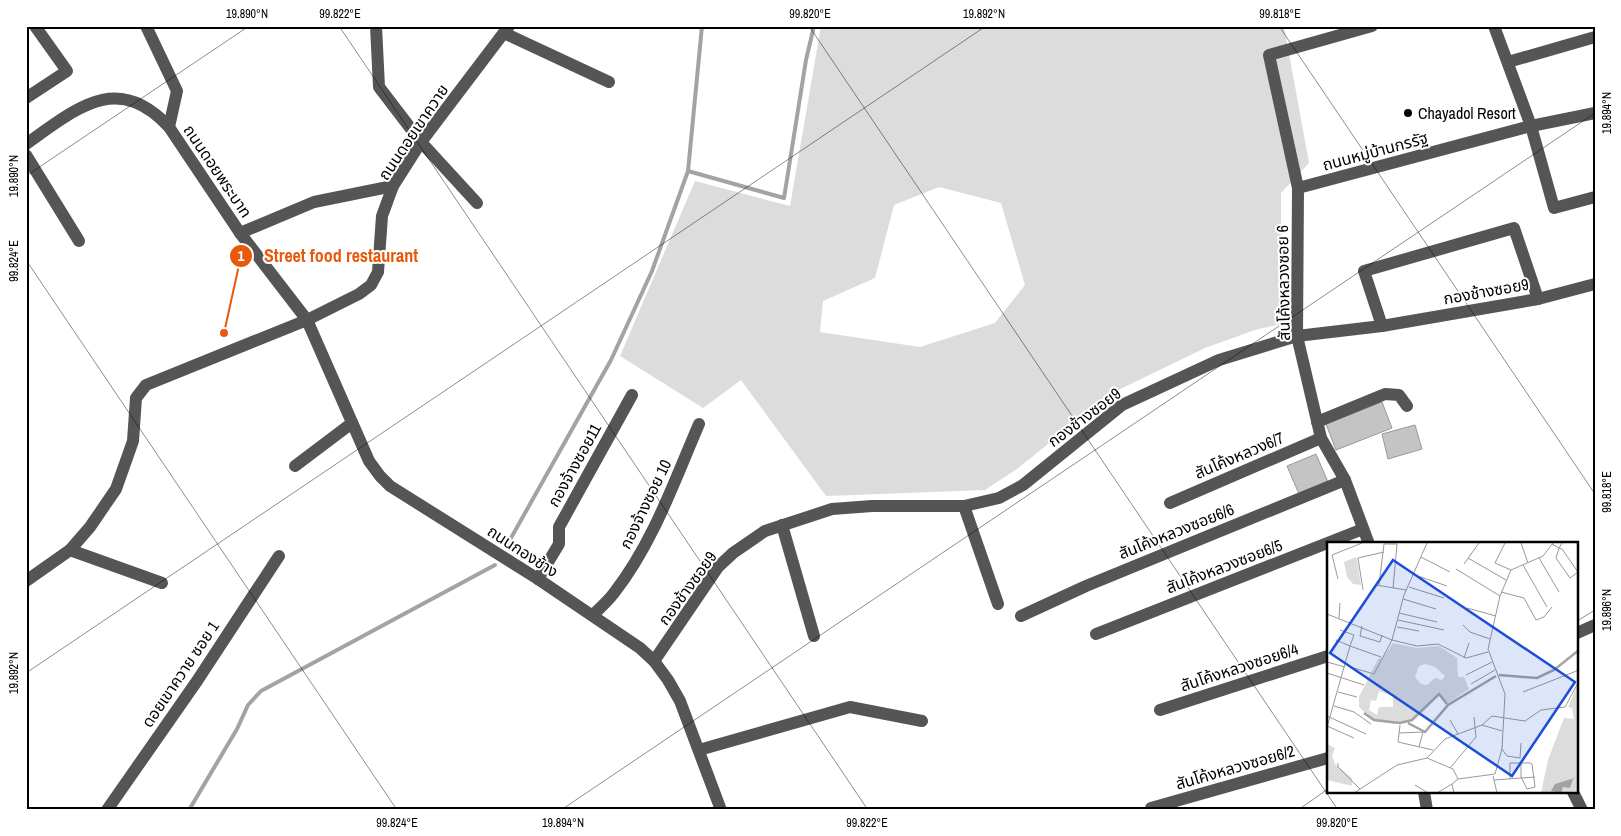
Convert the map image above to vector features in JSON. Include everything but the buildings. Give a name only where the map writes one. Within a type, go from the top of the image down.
[{"type":"street","points":[[26,98],[67,71],[35,26]]},
{"type":"street","name":"ถนนดอยพระบาท","points":[[146,26],[177,91],[170,127],[240,233],[306,320]]},
{"type":"street","points":[[376,26],[379,86],[422,142],[477,203]]},
{"type":"street","name":"สันโค้งหลวงซอย 6","points":[[1368,542],[1344,480],[1321,438],[1297,336],[1298,188],[1269,55],[1372,26]]},
{"type":"street","points":[[1494,26],[1531,126],[1554,208],[1595,197]]},
{"type":"street","points":[[506,30],[609,82]]},
{"type":"street","name":"ถนนดอยเขาควาย","points":[[26,581],[70,550],[90,527],[116,489],[132,441],[136,398],[146,385],[306,320],[359,294],[371,285],[378,272],[382,216],[393,186],[422,142],[506,30]]},
{"type":"street","points":[[1508,62],[1595,37]]},
{"type":"street","points":[[26,144],[72,112],[94,101],[112,97],[129,100],[144,107],[160,117],[170,127]]},
{"type":"street","name":"ถนนหมู่บ้านกรรัฐ","points":[[1298,188],[1531,126],[1595,113]]},
{"type":"street","points":[[26,155],[78,241]]},
{"type":"street","points":[[240,233],[314,202],[393,186]]},
{"type":"street","points":[[1382,326],[1364,271],[1514,228],[1538,299]]},
{"type":"street","name":"กองช้างซอย9","points":[[654,661],[718,567],[733,553],[765,531],[832,509],[872,506],[964,506],[999,498],[1023,485],[1122,405],[1219,360],[1297,336],[1382,326],[1538,299],[1595,284]]},
{"type":"street","name":"ถนนกองช้าง","points":[[306,320],[369,461],[390,486],[538,579],[640,648],[654,661],[680,701],[721,810]]},
{"type":"street","points":[[1317,422],[1385,394],[1399,396],[1407,406]]},
{"type":"street","name":"กองจ้างซอย11","points":[[538,579],[559,544],[559,527],[632,395]]},
{"type":"street","points":[[295,466],[352,423]]},
{"type":"street","name":"กองจ้างซอย 10","points":[[593,616],[613,594],[653,530],[699,424]]},
{"type":"street","name":"สันโค้งหลวง6/7","points":[[1170,502],[1321,438]]},
{"type":"street","name":"สันโค้งหลวงซอย6/6","points":[[1021,616],[1086,586],[1344,480]]},
{"type":"street","points":[[964,506],[998,604]]},
{"type":"street","points":[[782,525],[814,636]]},
{"type":"street","name":"สันโค้งหลวงซอย6/5","points":[[1330,542],[1363,529]]},
{"type":"street","name":"สันโค้งหลวงซอย6/5","points":[[1096,634],[1327,543]]},
{"type":"street","points":[[70,550],[162,583]]},
{"type":"street","name":"ดอยเขาควาย ซอย 1","points":[[107,810],[197,681],[279,556]]},
{"type":"street","points":[[1578,633],[1595,625]]},
{"type":"street","name":"สันโค้งหลวงซอย6/4","points":[[1160,710],[1327,656]]},
{"type":"street","points":[[698,750],[850,707],[922,721]]},
{"type":"street","name":"สันโค้งหลวงซอย6/2","points":[[1151,808],[1327,758]]},
{"type":"street","points":[[1424,794],[1427,810]]},
{"type":"street","points":[[1574,794],[1582,810]]},
{"type":"shaded area","points":[[821,26],[1284,26],[1309,163],[1281,193],[1281,324],[1255,330],[1205,348],[1110,394],[1017,469],[985,490],[826,496],[741,380],[703,408],[620,356],[695,181],[790,206]],"holes":[[[939,187],[1001,203],[1025,285],[995,323],[920,347],[820,332],[823,301],[875,278],[894,205]]]},
{"type":"waterway","points":[[507,545],[611,360],[652,271],[688,171],[702,26]]},
{"type":"waterway","points":[[688,171],[784,198],[806,60],[814,26]]},
{"type":"waterway","points":[[189,810],[237,729],[248,705],[261,691],[495,565]]},
{"type":"place","name":"Chayadol Resort","points":[[1408,113]]},
{"type":"place","name":"Street food restaurant","points":[[224,333]]}]
